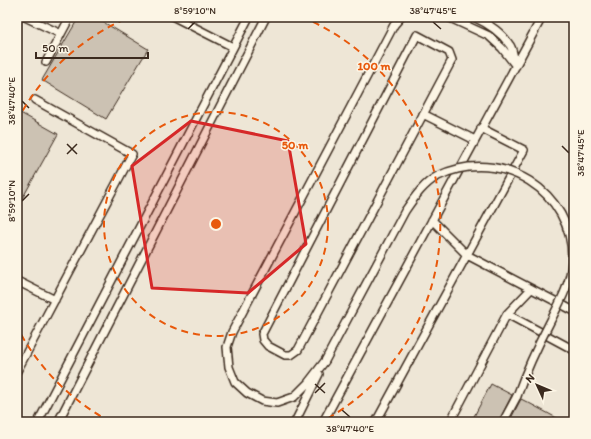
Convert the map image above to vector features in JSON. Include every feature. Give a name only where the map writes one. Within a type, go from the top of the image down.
[{"type":"lane","points":[[25,17],[61,34]]},
{"type":"lane","points":[[46,62],[70,17]]},
{"type":"lane","points":[[174,17],[233,47]]},
{"type":"lane","points":[[38,422],[249,17]]},
{"type":"lane","points":[[58,422],[266,17]]},
{"type":"lane","points":[[325,361],[308,383],[294,397],[277,403],[262,401],[247,393],[235,382],[228,367],[227,347],[232,332],[394,25],[401,17]]},
{"type":"lane","points":[[448,17],[489,36],[502,48],[516,66]]},
{"type":"lane","points":[[474,17],[497,31],[510,45],[516,66]]},
{"type":"lane","points":[[322,422],[542,17]]},
{"type":"lane","points":[[417,36],[449,52],[452,60],[423,114],[298,350],[291,355],[285,355],[268,346],[263,340],[262,334],[417,36]]},
{"type":"lane","points":[[17,371],[132,154],[36,100]]},
{"type":"lane","points":[[423,114],[475,140]]},
{"type":"lane","points":[[376,422],[524,150],[482,128]]},
{"type":"lane","points":[[295,422],[325,361],[405,211],[418,192],[437,176],[459,168],[478,166],[502,168],[525,177],[548,196],[559,212],[570,235],[572,262],[567,286],[525,373],[517,396],[503,422]]},
{"type":"lane","points":[[432,220],[467,255],[574,311]]},
{"type":"lane","points":[[17,281],[55,300]]},
{"type":"lane","points":[[450,422],[507,314],[531,289]]},
{"type":"lane","points":[[507,314],[574,350]]},
{"type":"highlighted area","points":[[191,121],[288,141],[306,244],[248,293],[152,288],[132,166]]},
{"type":"shaded area","points":[[17,17],[574,17],[574,422],[17,422]]},
{"type":"building","points":[[79,17],[95,17],[148,49],[106,119],[42,80]]},
{"type":"building","points":[[17,111],[58,134],[17,208]]},
{"type":"building","points":[[491,384],[512,395],[498,422],[471,422]]},
{"type":"building","points":[[521,399],[529,403],[564,422],[509,422]]}]
